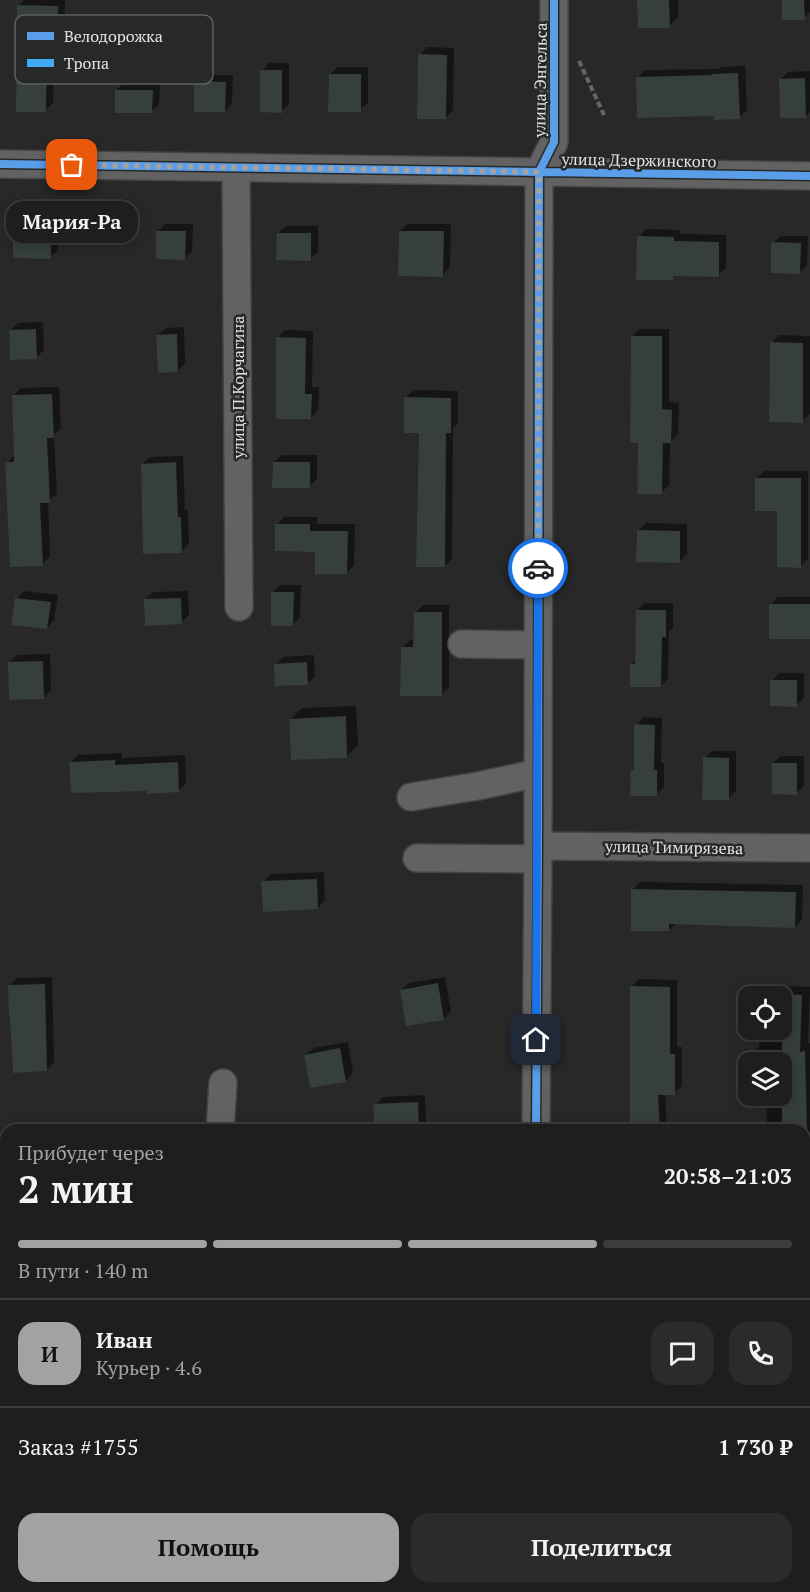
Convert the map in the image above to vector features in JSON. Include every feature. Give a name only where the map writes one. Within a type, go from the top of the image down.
[{"type":"street","name":"улица Энгельса","points":[[536,1124],[539,172],[554,142],[554,0]]},
{"type":"street","name":"улица Дзержинского","points":[[0,164],[810,176]]},
{"type":"street","name":"улица П.Корчагина","points":[[236,168],[239,607]]},
{"type":"street","points":[[462,644],[538,645]]},
{"type":"street","points":[[411,797],[478,786],[538,772]]},
{"type":"street","name":"улица Тимирязева","points":[[417,858],[538,853],[810,848]]},
{"type":"street","points":[[220,1124],[223,1083]]},
{"type":"building","points":[[637,0],[669,0],[670,28],[638,28]]},
{"type":"building","points":[[782,0],[804,0],[805,20],[782,20]]},
{"type":"building","points":[[17,5],[58,6],[58,15],[17,15]]},
{"type":"building","points":[[418,54],[447,55],[446,119],[417,119]]},
{"type":"building","points":[[260,70],[282,70],[282,113],[260,112]]},
{"type":"building","points":[[738,73],[740,119],[714,120],[714,116],[637,118],[636,77]]},
{"type":"building","points":[[329,74],[361,74],[361,112],[328,112]]},
{"type":"building","points":[[805,78],[806,118],[780,118],[779,79]]},
{"type":"building","points":[[226,82],[225,112],[194,112],[194,84]]},
{"type":"building","points":[[16,84],[46,84],[46,112],[16,112]]},
{"type":"building","points":[[115,90],[153,90],[152,113],[115,113]]},
{"type":"building","points":[[13,230],[51,231],[51,259],[13,258]]},
{"type":"building","points":[[156,231],[186,231],[185,260],[156,259]]},
{"type":"building","points":[[399,231],[444,231],[443,277],[398,276]]},
{"type":"building","points":[[277,233],[311,233],[311,261],[276,260]]},
{"type":"building","points":[[637,236],[674,237],[674,241],[719,242],[719,277],[673,276],[673,280],[636,280]]},
{"type":"building","points":[[771,242],[801,243],[800,274],[771,273]]},
{"type":"building","points":[[36,329],[37,359],[10,360],[9,330]]},
{"type":"building","points":[[177,334],[178,372],[158,373],[156,335]]},
{"type":"building","points":[[631,336],[662,336],[662,409],[672,410],[671,443],[663,443],[662,494],[637,494],[638,443],[630,443]]},
{"type":"building","points":[[276,337],[306,338],[305,394],[312,394],[311,419],[276,419]]},
{"type":"building","points":[[770,342],[803,343],[803,423],[769,422]]},
{"type":"building","points":[[52,394],[54,438],[47,438],[50,503],[40,503],[43,566],[10,567],[5,462],[14,462],[12,395]]},
{"type":"building","points":[[404,397],[451,398],[451,433],[446,433],[445,567],[416,567],[419,433],[404,433]]},
{"type":"building","points":[[176,462],[182,553],[143,554],[141,464]]},
{"type":"building","points":[[273,462],[310,462],[310,488],[272,488]]},
{"type":"building","points":[[755,478],[801,478],[801,568],[777,567],[777,511],[755,511]]},
{"type":"building","points":[[275,524],[310,524],[310,531],[348,531],[347,574],[315,574],[315,552],[275,551]]},
{"type":"building","points":[[637,530],[680,531],[680,563],[636,562]]},
{"type":"building","points":[[271,592],[294,592],[293,626],[271,626]]},
{"type":"building","points":[[15,598],[51,602],[47,629],[11,625]]},
{"type":"building","points":[[181,598],[182,624],[145,626],[144,599]]},
{"type":"building","points":[[769,604],[810,604],[810,639],[769,639]]},
{"type":"building","points":[[636,610],[666,610],[666,637],[662,637],[661,687],[630,687],[630,664],[635,664]]},
{"type":"building","points":[[414,612],[442,612],[442,696],[400,696],[401,647],[413,647]]},
{"type":"building","points":[[43,661],[44,699],[9,700],[8,662]]},
{"type":"building","points":[[307,662],[308,685],[275,686],[274,664]]},
{"type":"building","points":[[770,680],[797,680],[797,707],[770,706]]},
{"type":"building","points":[[346,716],[347,758],[291,760],[289,719]]},
{"type":"building","points":[[634,724],[655,725],[654,770],[657,770],[657,796],[630,796],[631,770],[634,770]]},
{"type":"building","points":[[703,757],[729,758],[729,800],[702,800]]},
{"type":"building","points":[[115,760],[115,765],[178,762],[179,792],[71,793],[69,762]]},
{"type":"building","points":[[772,763],[797,763],[797,795],[772,794]]},
{"type":"building","points":[[317,879],[318,909],[263,912],[261,881]]},
{"type":"building","points":[[631,889],[796,892],[795,928],[669,924],[669,931],[631,931]]},
{"type":"building","points":[[438,983],[444,1020],[406,1026],[400,990]]},
{"type":"building","points":[[45,984],[47,1071],[13,1073],[8,985]]},
{"type":"building","points":[[630,986],[670,987],[670,1054],[675,1054],[675,1095],[658,1095],[660,1124],[630,1124]]},
{"type":"building","points":[[792,994],[802,995],[800,1052],[805,1051],[807,1124],[782,1124],[782,1106],[792,1106],[792,1052],[782,1052],[782,1040],[792,1040]]},
{"type":"building","points":[[340,1048],[346,1082],[310,1088],[304,1055]]},
{"type":"building","points":[[418,1102],[419,1124],[375,1124],[373,1104]]},
{"type":"cycle path","points":[[536,1124],[539,172],[554,142],[554,0]]},
{"type":"cycle path","points":[[0,164],[810,176]]},
{"type":"way so far","points":[[72,165],[539,172],[538,568]]},
{"type":"place","name":"Мария-Ра","points":[[72,165]]},
{"type":"route","points":[[536,1040],[538,568]]}]
